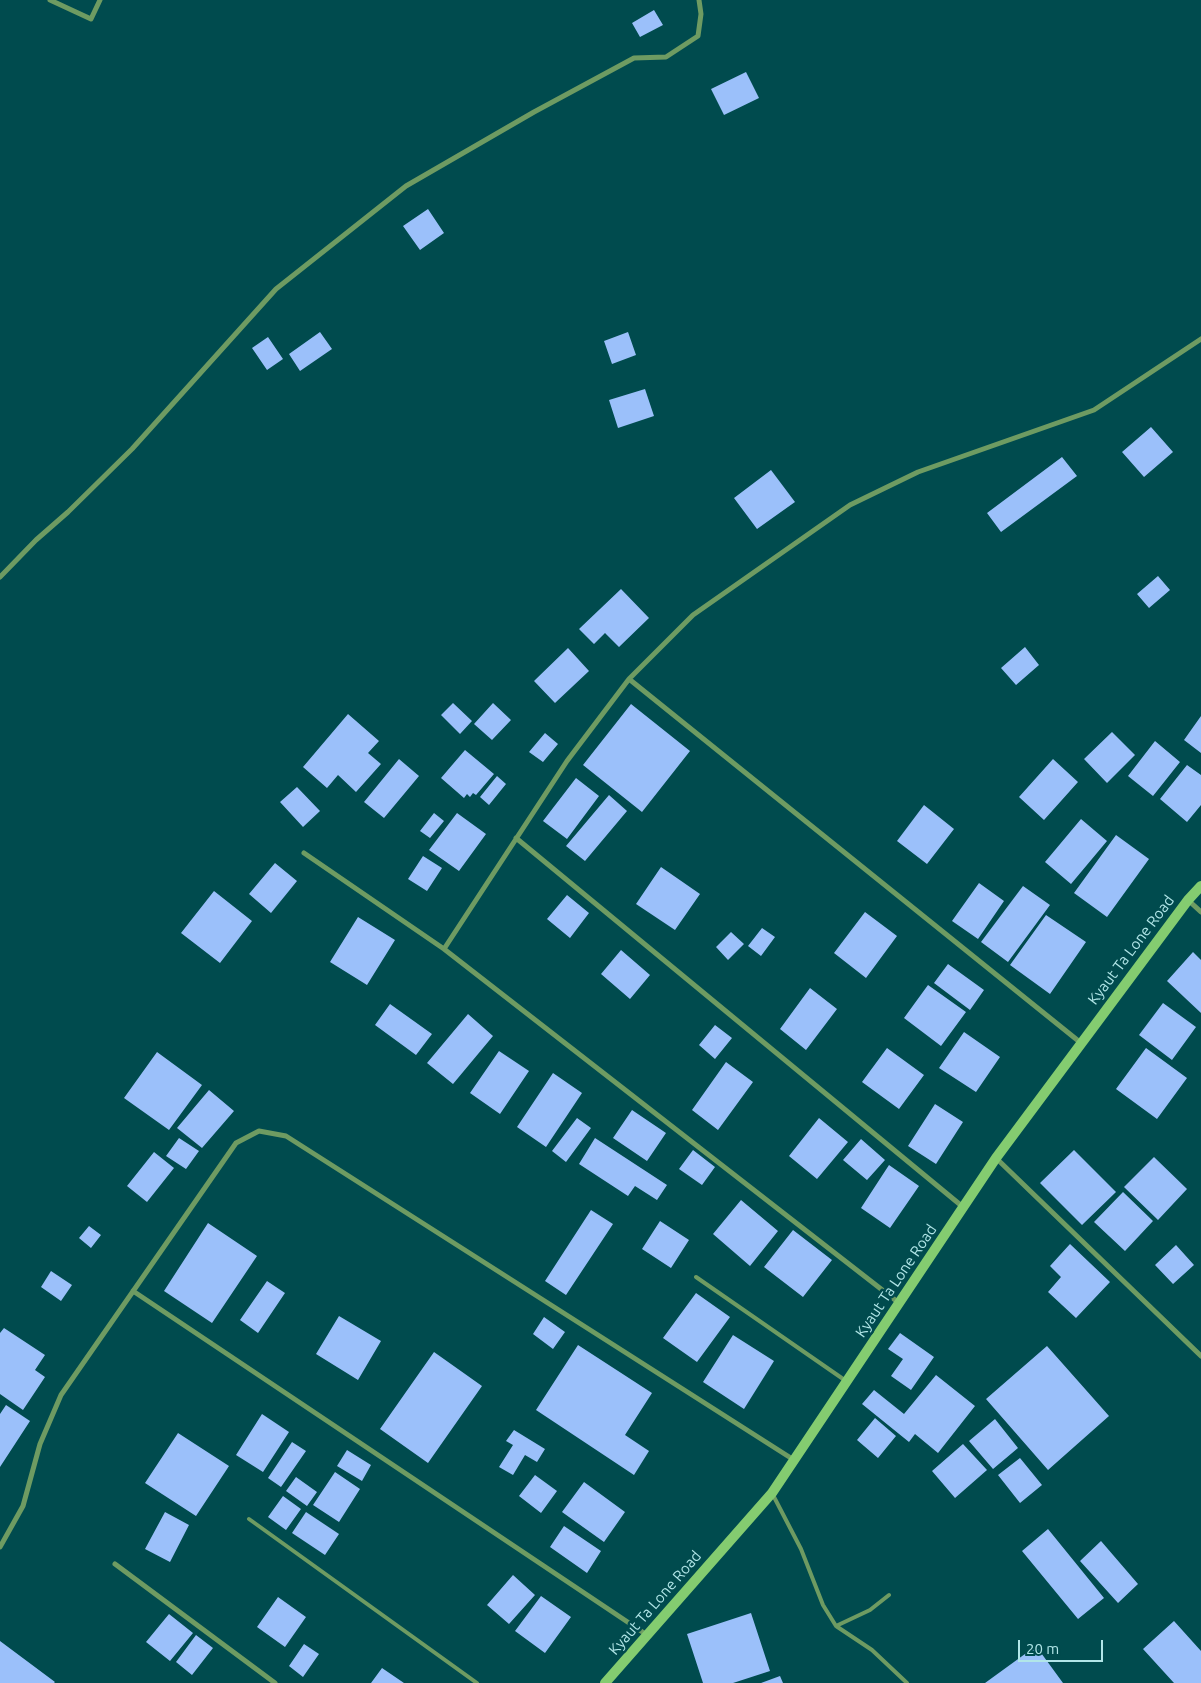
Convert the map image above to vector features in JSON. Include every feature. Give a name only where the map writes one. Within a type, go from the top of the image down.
[{"type":"main road","name":"Kyaut Ta Lone Road","points":[[605,1683],[772,1494],[996,1158],[1188,900],[1201,886]]},
{"type":"street","points":[[50,0],[91,18],[100,0]]},
{"type":"street","points":[[0,577],[36,540],[132,450],[276,289],[406,186],[534,112],[634,58],[666,57],[698,36],[701,14],[699,0]]},
{"type":"street","points":[[444,949],[567,761],[629,679],[693,615],[850,505],[918,472],[1094,410],[1201,339]]},
{"type":"street","points":[[629,679],[1081,1043]]},
{"type":"street","points":[[516,838],[963,1208]]},
{"type":"street","points":[[304,853],[444,949],[899,1303]]},
{"type":"street","points":[[1188,900],[1201,912]]},
{"type":"street","points":[[0,1547],[23,1506],[40,1444],[61,1395],[236,1143],[259,1131],[286,1136],[794,1460]]},
{"type":"street","points":[[996,1158],[1201,1356]]},
{"type":"street","points":[[133,1291],[647,1635]]},
{"type":"street","points":[[114,1564],[275,1683]]},
{"type":"lane","points":[[696,1277],[846,1381]]},
{"type":"lane","points":[[772,1494],[802,1549],[823,1605],[836,1626],[872,1650],[907,1683]]},
{"type":"lane","points":[[249,1519],[477,1683]]},
{"type":"lane","points":[[836,1626],[870,1610],[889,1595]]},
{"type":"building","points":[[654,10],[663,25],[640,37],[632,23]]},
{"type":"building","points":[[746,72],[759,98],[724,115],[711,89]]},
{"type":"building","points":[[428,209],[444,233],[420,250],[403,226]]},
{"type":"building","points":[[320,332],[332,349],[300,371],[289,354]]},
{"type":"building","points":[[628,332],[636,355],[612,364],[604,341]]},
{"type":"building","points":[[268,337],[283,359],[267,370],[252,348]]},
{"type":"building","points":[[645,389],[654,416],[618,428],[609,400]]},
{"type":"building","points":[[1151,427],[1173,452],[1144,477],[1122,452]]},
{"type":"building","points":[[1062,457],[1077,476],[1001,532],[987,513]]},
{"type":"building","points":[[771,470],[795,502],[757,529],[734,498]]},
{"type":"building","points":[[1158,576],[1170,590],[1149,608],[1137,594]]},
{"type":"building","points":[[621,589],[649,618],[619,647],[605,633],[594,644],[579,629]]},
{"type":"building","points":[[1025,647],[1039,665],[1016,685],[1001,668]]},
{"type":"building","points":[[568,648],[589,671],[555,703],[534,681]]},
{"type":"building","points":[[453,703],[472,721],[460,734],[441,715]]},
{"type":"building","points":[[493,703],[511,720],[492,740],[474,724]]},
{"type":"building","points":[[631,704],[690,751],[642,812],[583,765]]},
{"type":"building","points":[[348,714],[379,741],[368,753],[381,764],[356,792],[338,775],[327,788],[303,767]]},
{"type":"building","points":[[1201,716],[1201,753],[1184,740]]},
{"type":"building","points":[[1112,732],[1135,755],[1107,783],[1084,759]]},
{"type":"building","points":[[545,733],[558,744],[543,762],[529,752]]},
{"type":"building","points":[[1155,741],[1180,762],[1153,796],[1128,776]]},
{"type":"building","points":[[465,750],[494,774],[476,795],[473,793],[470,797],[467,794],[464,798],[441,778]]},
{"type":"building","points":[[399,759],[419,776],[384,818],[364,802]]},
{"type":"building","points":[[1053,759],[1078,782],[1044,820],[1019,797]]},
{"type":"building","points":[[1187,765],[1201,775],[1201,805],[1187,822],[1160,799]]},
{"type":"building","points":[[497,776],[506,784],[489,805],[480,797]]},
{"type":"building","points":[[576,778],[599,796],[567,839],[543,821]]},
{"type":"building","points":[[297,787],[320,811],[303,827],[280,802]]},
{"type":"building","points":[[609,795],[627,811],[585,861],[566,846]]},
{"type":"building","points":[[924,805],[954,829],[927,864],[897,841]]},
{"type":"building","points":[[434,813],[444,821],[430,838],[420,831]]},
{"type":"building","points":[[457,813],[486,834],[459,871],[429,850]]},
{"type":"building","points":[[1081,819],[1107,841],[1071,884],[1045,862]]},
{"type":"building","points":[[1116,835],[1149,859],[1107,917],[1074,893]]},
{"type":"building","points":[[423,856],[442,868],[427,891],[408,879]]},
{"type":"building","points":[[275,863],[297,881],[271,913],[249,894]]},
{"type":"building","points":[[661,867],[700,894],[675,930],[636,904]]},
{"type":"building","points":[[979,883],[1004,901],[978,939],[952,921]]},
{"type":"building","points":[[1023,886],[1050,905],[1008,962],[981,942]]},
{"type":"building","points":[[214,891],[252,921],[220,963],[181,933]]},
{"type":"building","points":[[567,895],[589,913],[570,938],[547,919]]},
{"type":"building","points":[[865,912],[897,936],[866,978],[834,953]]},
{"type":"building","points":[[1046,915],[1086,942],[1050,994],[1010,965]]},
{"type":"building","points":[[358,917],[395,940],[367,985],[330,962]]},
{"type":"building","points":[[762,928],[775,937],[761,956],[748,946]]},
{"type":"building","points":[[731,932],[744,944],[728,960],[716,947]]},
{"type":"building","points":[[621,950],[650,975],[630,999],[601,974]]},
{"type":"building","points":[[1193,952],[1201,960],[1201,1013],[1167,981]]},
{"type":"building","points":[[948,964],[984,990],[970,1010],[934,983]]},
{"type":"building","points":[[928,985],[966,1012],[941,1046],[904,1018]]},
{"type":"building","points":[[810,988],[837,1009],[806,1050],[780,1029]]},
{"type":"building","points":[[1163,1003],[1196,1027],[1172,1060],[1139,1035]]},
{"type":"building","points":[[390,1004],[432,1034],[416,1055],[375,1025]]},
{"type":"building","points":[[468,1014],[493,1036],[453,1084],[427,1063]]},
{"type":"building","points":[[715,1025],[732,1038],[715,1059],[699,1045]]},
{"type":"building","points":[[964,1032],[1000,1057],[976,1092],[939,1068]]},
{"type":"building","points":[[887,1048],[924,1075],[899,1109],[862,1082]]},
{"type":"building","points":[[1146,1048],[1187,1078],[1157,1119],[1116,1089]]},
{"type":"building","points":[[499,1051],[529,1071],[500,1114],[470,1093]]},
{"type":"building","points":[[157,1052],[202,1085],[169,1130],[124,1098]]},
{"type":"building","points":[[726,1062],[753,1082],[718,1130],[692,1110]]},
{"type":"building","points":[[553,1073],[582,1093],[546,1147],[517,1127]]},
{"type":"building","points":[[209,1090],[234,1111],[202,1148],[177,1128]]},
{"type":"building","points":[[935,1104],[963,1122],[936,1164],[908,1146]]},
{"type":"building","points":[[632,1110],[666,1133],[647,1161],[613,1138]]},
{"type":"building","points":[[577,1118],[591,1128],[566,1162],[552,1151]]},
{"type":"building","points":[[819,1118],[848,1142],[817,1179],[789,1156]]},
{"type":"building","points":[[179,1138],[199,1151],[186,1169],[166,1156]]},
{"type":"building","points":[[595,1138],[667,1185],[657,1200],[635,1186],[628,1196],[579,1164]]},
{"type":"building","points":[[861,1139],[885,1160],[867,1180],[843,1160]]},
{"type":"building","points":[[693,1150],[715,1167],[702,1185],[679,1169]]},
{"type":"building","points":[[1074,1150],[1116,1192],[1082,1225],[1040,1183]]},
{"type":"building","points":[[154,1152],[174,1168],[147,1202],[127,1186]]},
{"type":"building","points":[[1154,1157],[1187,1189],[1158,1220],[1124,1187]]},
{"type":"building","points":[[889,1165],[919,1186],[890,1228],[861,1208]]},
{"type":"building","points":[[1123,1192],[1153,1221],[1125,1251],[1094,1222]]},
{"type":"building","points":[[741,1200],[778,1231],[750,1266],[713,1234]]},
{"type":"building","points":[[591,1210],[613,1224],[566,1295],[545,1281]]},
{"type":"building","points":[[660,1221],[689,1240],[671,1268],[642,1249]]},
{"type":"building","points":[[208,1223],[257,1256],[212,1323],[164,1291]]},
{"type":"building","points":[[89,1226],[101,1235],[91,1248],[79,1238]]},
{"type":"building","points":[[793,1230],[832,1260],[803,1297],[764,1267]]},
{"type":"building","points":[[1070,1244],[1110,1282],[1076,1318],[1048,1292],[1061,1277],[1050,1266]]},
{"type":"building","points":[[1176,1245],[1194,1265],[1173,1284],[1155,1265]]},
{"type":"building","points":[[51,1271],[72,1285],[61,1301],[41,1287]]},
{"type":"building","points":[[267,1281],[285,1293],[258,1333],[240,1320]]},
{"type":"building","points":[[696,1293],[730,1317],[697,1362],[663,1338]]},
{"type":"building","points":[[339,1316],[381,1341],[358,1380],[316,1354]]},
{"type":"building","points":[[544,1317],[565,1332],[553,1349],[533,1334]]},
{"type":"building","points":[[4,1328],[45,1355],[35,1370],[45,1377],[23,1410],[0,1394],[0,1333]]},
{"type":"building","points":[[900,1333],[934,1357],[911,1390],[891,1376],[903,1359],[888,1349]]},
{"type":"building","points":[[733,1335],[774,1361],[744,1409],[703,1382]]},
{"type":"building","points":[[578,1345],[652,1393],[625,1435],[649,1451],[634,1475],[536,1410]]},
{"type":"building","points":[[1047,1346],[1109,1416],[1048,1470],[986,1399]]},
{"type":"building","points":[[434,1352],[482,1386],[428,1463],[380,1429]]},
{"type":"building","points":[[936,1375],[975,1406],[938,1453],[915,1434],[909,1442],[862,1404],[874,1390],[904,1414]]},
{"type":"building","points":[[6,1405],[30,1421],[0,1467],[0,1414]]},
{"type":"building","points":[[262,1414],[289,1432],[263,1472],[236,1455]]},
{"type":"building","points":[[875,1418],[896,1436],[878,1458],[857,1440]]},
{"type":"building","points":[[995,1419],[1018,1448],[993,1469],[969,1441]]},
{"type":"building","points":[[514,1430],[545,1449],[537,1462],[525,1455],[513,1475],[499,1467],[513,1445],[506,1441]]},
{"type":"building","points":[[178,1433],[229,1466],[196,1516],[145,1483]]},
{"type":"building","points":[[292,1442],[306,1451],[281,1487],[268,1478]]},
{"type":"building","points":[[963,1444],[987,1470],[955,1498],[932,1471]]},
{"type":"building","points":[[347,1450],[371,1465],[362,1481],[337,1466]]},
{"type":"building","points":[[1020,1458],[1042,1485],[1020,1503],[998,1475]]},
{"type":"building","points":[[335,1472],[360,1489],[339,1522],[313,1505]]},
{"type":"building","points":[[535,1475],[557,1491],[541,1513],[519,1496]]},
{"type":"building","points":[[296,1477],[317,1492],[307,1506],[286,1491]]},
{"type":"building","points":[[584,1482],[625,1512],[604,1542],[562,1512]]},
{"type":"building","points":[[283,1496],[301,1509],[286,1530],[268,1517]]},
{"type":"building","points":[[165,1512],[189,1525],[170,1562],[145,1549]]},
{"type":"building","points":[[306,1512],[339,1534],[325,1555],[292,1533]]},
{"type":"building","points":[[564,1526],[601,1551],[587,1573],[550,1547]]},
{"type":"building","points":[[1048,1529],[1104,1598],[1078,1619],[1022,1551]]},
{"type":"building","points":[[1101,1541],[1138,1584],[1118,1603],[1080,1561]]},
{"type":"building","points":[[513,1575],[535,1595],[509,1624],[487,1605]]},
{"type":"building","points":[[541,1596],[571,1617],[545,1653],[515,1631]]},
{"type":"building","points":[[278,1597],[306,1617],[285,1647],[257,1627]]},
{"type":"building","points":[[751,1613],[770,1671],[733,1683],[703,1683],[687,1634]]},
{"type":"building","points":[[169,1614],[193,1633],[170,1661],[146,1642]]},
{"type":"building","points":[[1174,1621],[1201,1651],[1201,1683],[1174,1683],[1143,1649]]},
{"type":"building","points":[[196,1635],[213,1648],[192,1675],[176,1662]]},
{"type":"building","points":[[0,1641],[55,1682],[0,1683]]},
{"type":"building","points":[[304,1644],[319,1654],[303,1677],[289,1666]]},
{"type":"building","points":[[1036,1646],[1063,1683],[985,1683]]},
{"type":"building","points":[[382,1668],[404,1683],[371,1683]]},
{"type":"building","points":[[780,1676],[783,1683],[761,1683]]}]
